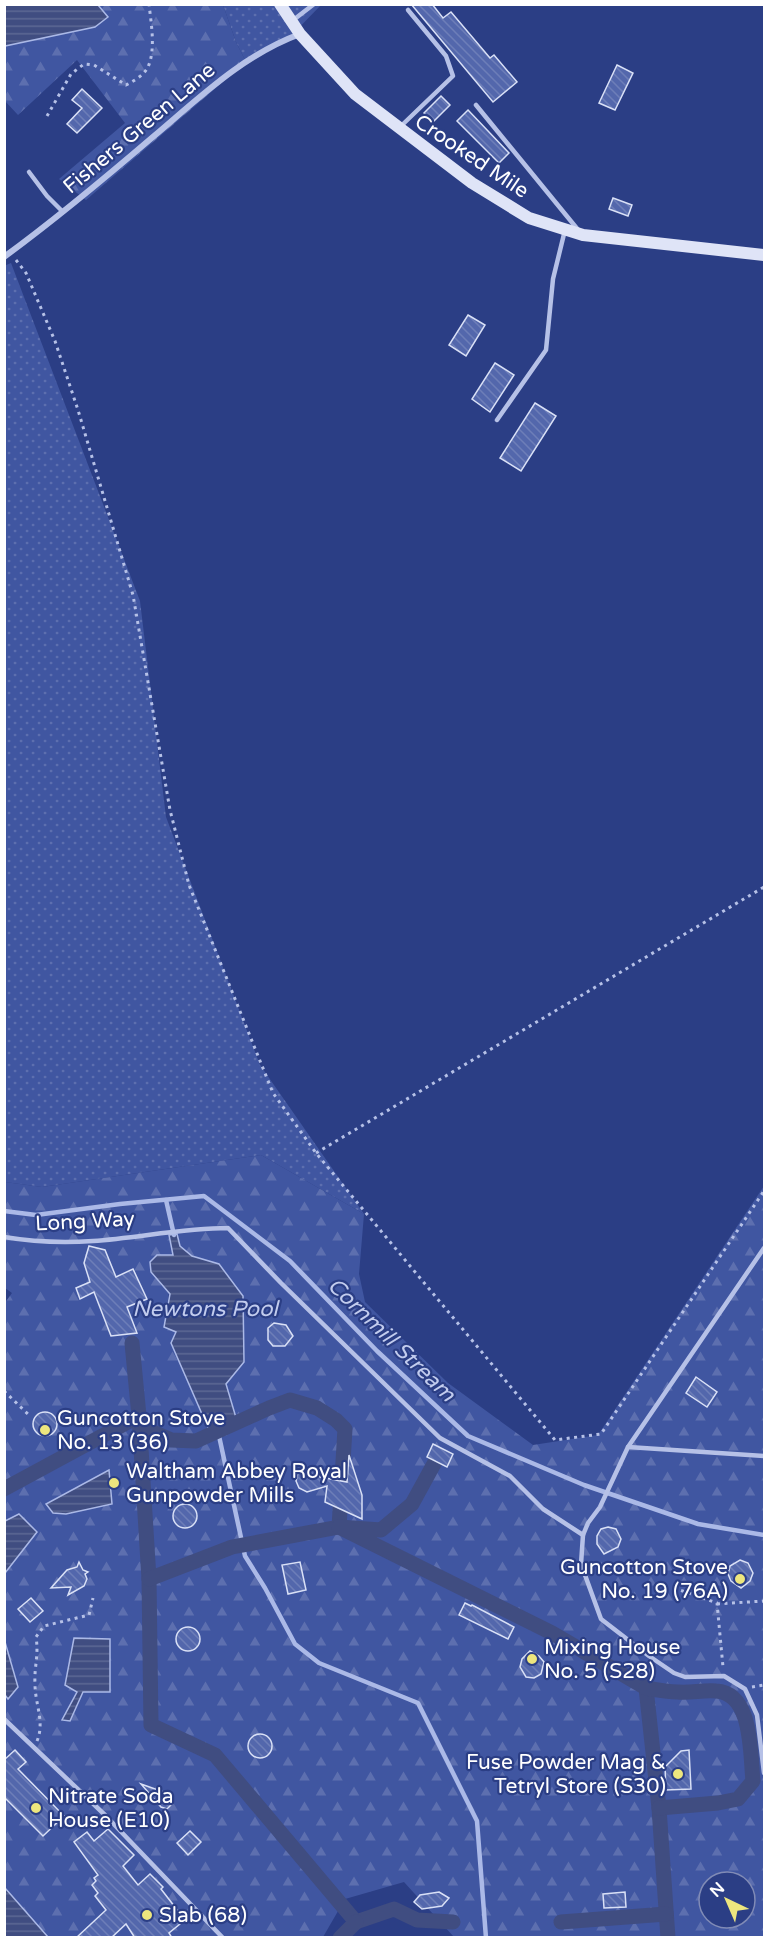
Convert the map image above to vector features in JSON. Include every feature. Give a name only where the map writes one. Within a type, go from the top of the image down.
[{"type":"main road","name":"Crooked Mile","points":[[280,4],[300,34],[355,94],[398,129],[472,183],[529,218],[583,235],[765,255]]},
{"type":"street","name":"Fishers Green Lane","points":[[7,255],[63,212],[213,86],[267,48],[300,34]]},
{"type":"lane","points":[[292,21],[314,4]]},
{"type":"lane","points":[[398,129],[453,76],[446,56],[408,10]]},
{"type":"lane","points":[[476,105],[583,235]]},
{"type":"lane","points":[[29,172],[46,196],[63,212]]},
{"type":"lane","points":[[497,420],[546,350],[553,279],[565,230]]},
{"type":"lane","name":"Long Way","points":[[4,1237],[37,1242],[93,1241],[194,1228],[228,1228],[440,1438],[510,1476],[543,1509],[583,1535]]},
{"type":"lane","points":[[765,1248],[628,1447],[583,1535],[580,1564],[601,1619],[674,1673],[685,1677],[724,1676],[745,1689],[757,1715],[765,1773]]},
{"type":"lane","points":[[628,1447],[765,1456]]},
{"type":"lane","points":[[4,1719],[105,1815],[224,1938]]},
{"type":"path","points":[[47,116],[71,74],[84,64],[94,65],[126,85],[140,76],[148,67],[151,50],[152,28],[148,4]]},
{"type":"path","points":[[7,255],[26,273],[55,341],[78,410],[132,595],[170,810],[189,885],[273,1093],[316,1153],[555,1440],[601,1434],[765,1191]]},
{"type":"path","points":[[316,1153],[765,887]]},
{"type":"path","points":[[4,1391],[31,1417]]},
{"type":"path","points":[[675,1588],[717,1604],[765,1601]]},
{"type":"path","points":[[34,1748],[41,1731],[35,1685],[39,1652],[36,1637],[44,1626],[89,1615],[93,1598]]},
{"type":"path","points":[[717,1604],[724,1676]]},
{"type":"green space","points":[[98,5],[223,5],[246,62],[86,200],[59,179],[125,123],[77,60],[18,115],[5,101],[5,46],[95,27],[108,17]]},
{"type":"green space","points":[[223,5],[321,5],[287,40],[246,62]]},
{"type":"green space","points":[[11,263],[140,601],[166,817],[260,1065],[364,1214],[261,1155],[42,1187],[5,1182],[4,266]]},
{"type":"green space","points":[[261,1155],[364,1214],[359,1274],[365,1302],[448,1383],[533,1445],[598,1435],[764,1186],[764,1937],[454,1937],[404,1882],[345,1899],[323,1937],[48,1937],[5,1888],[4,1695],[8,1699],[18,1687],[5,1642],[5,1573],[36,1532],[19,1514],[5,1521],[4,1304],[12,1293],[5,1288],[5,1182],[42,1187]],"holes":[[[177,1234],[180,1246],[192,1256],[219,1264],[243,1296],[244,1362],[226,1384],[237,1420],[176,1332],[164,1327]]]},
{"type":"water","points":[[5,4],[98,5],[108,17],[95,27],[5,46]]},
{"type":"water","name":"Newtons Pool","points":[[177,1234],[180,1246],[192,1256],[219,1264],[243,1296],[244,1362],[226,1384],[237,1421],[209,1430],[171,1343],[176,1332],[164,1327],[170,1294],[151,1272],[150,1262],[157,1255],[173,1255],[169,1235]]},
{"type":"water","points":[[109,1470],[112,1504],[66,1514],[53,1513],[46,1504]]},
{"type":"water","points":[[19,1514],[37,1532],[5,1573],[5,1521]]},
{"type":"water","points":[[74,1638],[110,1639],[110,1692],[83,1692],[70,1721],[62,1720],[77,1692],[65,1685]]},
{"type":"water","points":[[5,1642],[18,1687],[8,1699],[5,1695]]},
{"type":"water","points":[[5,1888],[48,1937],[5,1937]]},
{"type":"building","points":[[411,4],[432,4],[443,18],[451,12],[490,58],[494,55],[517,82],[493,102]]},
{"type":"building","points":[[617,65],[633,73],[615,110],[599,103]]},
{"type":"building","points":[[82,89],[102,108],[77,133],[67,124],[82,108],[72,100]]},
{"type":"building","points":[[441,96],[450,105],[433,122],[424,113]]},
{"type":"building","points":[[468,110],[509,153],[499,163],[457,121]]},
{"type":"building","points":[[613,198],[632,205],[628,216],[609,209]]},
{"type":"building","points":[[468,315],[485,325],[466,356],[449,345]]},
{"type":"building","points":[[495,363],[514,375],[490,412],[472,399]]},
{"type":"building","points":[[535,403],[556,416],[521,471],[500,458]]},
{"type":"building","points":[[89,1246],[105,1250],[116,1277],[133,1269],[147,1299],[127,1307],[137,1333],[111,1336],[94,1292],[80,1299],[76,1288],[90,1282],[84,1263]]},
{"type":"building","points":[[274,1323],[286,1325],[293,1336],[285,1346],[273,1346],[268,1340],[268,1328]]},
{"type":"building","points":[[696,1377],[717,1392],[707,1407],[686,1393]]},
{"type":"building","name":"Guncotton Stove No. 13 (36)","points":[[45,1412],[54,1415],[57,1424],[54,1433],[45,1436],[36,1433],[33,1424],[36,1415]]},
{"type":"building","points":[[433,1444],[453,1454],[447,1467],[427,1457]]},
{"type":"building","points":[[349,1455],[362,1495],[362,1519],[325,1502],[327,1486],[307,1492],[299,1488],[296,1481],[298,1473],[308,1468],[316,1470],[320,1477],[347,1482]]},
{"type":"building","points":[[185,1504],[194,1507],[197,1516],[194,1525],[185,1528],[176,1525],[173,1516],[176,1507]]},
{"type":"building","points":[[608,1527],[616,1529],[621,1539],[618,1547],[604,1554],[597,1544],[597,1536],[601,1529]]},
{"type":"building","name":"Guncotton Stove No. 19 (76A)","points":[[740,1560],[748,1563],[753,1573],[750,1581],[741,1588],[731,1581],[728,1574],[730,1566]]},
{"type":"building","points":[[79,1562],[83,1570],[88,1572],[85,1574],[87,1579],[84,1586],[68,1595],[71,1587],[51,1588],[67,1570],[77,1567]]},
{"type":"building","points":[[300,1562],[306,1590],[288,1594],[282,1565]]},
{"type":"building","points":[[31,1598],[43,1611],[30,1622],[18,1609]]},
{"type":"building","points":[[465,1603],[514,1627],[508,1639],[459,1615]]},
{"type":"building","points":[[188,1627],[197,1630],[200,1639],[197,1648],[188,1651],[179,1648],[176,1639],[179,1630]]},
{"type":"building","name":"Mixing House No. 5 (S28)","points":[[530,1651],[544,1662],[541,1674],[534,1678],[526,1677],[520,1667],[522,1659]]},
{"type":"building","points":[[260,1734],[269,1737],[272,1746],[269,1755],[260,1758],[251,1755],[248,1746],[251,1737]]},
{"type":"building","name":"Nitrate Soda House (E10)","points":[[15,1750],[26,1762],[18,1769],[64,1816],[43,1836],[4,1797],[4,1760]]},
{"type":"building","name":"Fuse Powder Mag & Tetryl Store (S30)","points":[[689,1750],[691,1789],[666,1790],[665,1767],[681,1751]]},
{"type":"building","points":[[141,1784],[169,1794],[173,1799],[172,1804],[167,1809],[161,1807]]},
{"type":"building","points":[[108,1829],[134,1855],[123,1866],[138,1885],[150,1874],[163,1887],[161,1889],[185,1920],[169,1933],[172,1938],[135,1938],[126,1924],[111,1938],[76,1938],[106,1910],[95,1896],[98,1893],[92,1885],[96,1881],[94,1878],[98,1875],[74,1842],[87,1832],[94,1841]]},
{"type":"building","points":[[190,1831],[201,1842],[188,1855],[177,1843]]},
{"type":"building","points":[[439,1892],[449,1898],[442,1906],[422,1909],[414,1902],[420,1895]]},
{"type":"building","points":[[625,1892],[626,1907],[604,1908],[603,1894]]},
{"type":"waterway","name":"Cornmill Stream","points":[[4,1211],[36,1215],[204,1196],[290,1261],[377,1351],[468,1436],[584,1485],[698,1524],[764,1535]]},
{"type":"waterway","points":[[166,1200],[174,1235]]},
{"type":"waterway","points":[[4,1489],[139,1416],[132,1343]]},
{"type":"waterway","points":[[139,1416],[150,1431],[171,1440],[196,1441],[290,1400],[317,1408],[336,1420],[345,1429],[339,1527],[232,1547],[149,1579]]},
{"type":"waterway","points":[[139,1416],[149,1579],[151,1725],[215,1755],[356,1922],[394,1909],[417,1920],[453,1922]]},
{"type":"waterway","points":[[216,1422],[245,1556],[295,1644],[319,1663],[418,1703],[477,1821],[486,1938]]},
{"type":"waterway","points":[[435,1462],[412,1504],[381,1530],[339,1527],[552,1633],[646,1688],[659,1808],[668,1938]]},
{"type":"waterway","points":[[646,1688],[674,1692],[716,1691],[728,1694],[737,1702],[743,1713],[750,1741],[753,1781],[738,1799],[659,1808]]},
{"type":"waterway","points":[[561,1922],[666,1914]]},
{"type":"waterway","points":[[340,1938],[356,1922]]},
{"type":"place","name":"Guncotton Stove No. 13 (36)","points":[[45,1430]]},
{"type":"place","name":"Waltham Abbey Royal Gunpowder Mills","points":[[114,1483]]},
{"type":"place","name":"Guncotton Stove No. 19 (76A)","points":[[740,1579]]},
{"type":"place","name":"Mixing House No. 5 (S28)","points":[[532,1659]]},
{"type":"place","name":"Fuse Powder Mag & Tetryl Store (S30)","points":[[678,1774]]},
{"type":"place","name":"Nitrate Soda House (E10)","points":[[36,1808]]},
{"type":"place","name":"Slab (68)","points":[[147,1915]]}]
